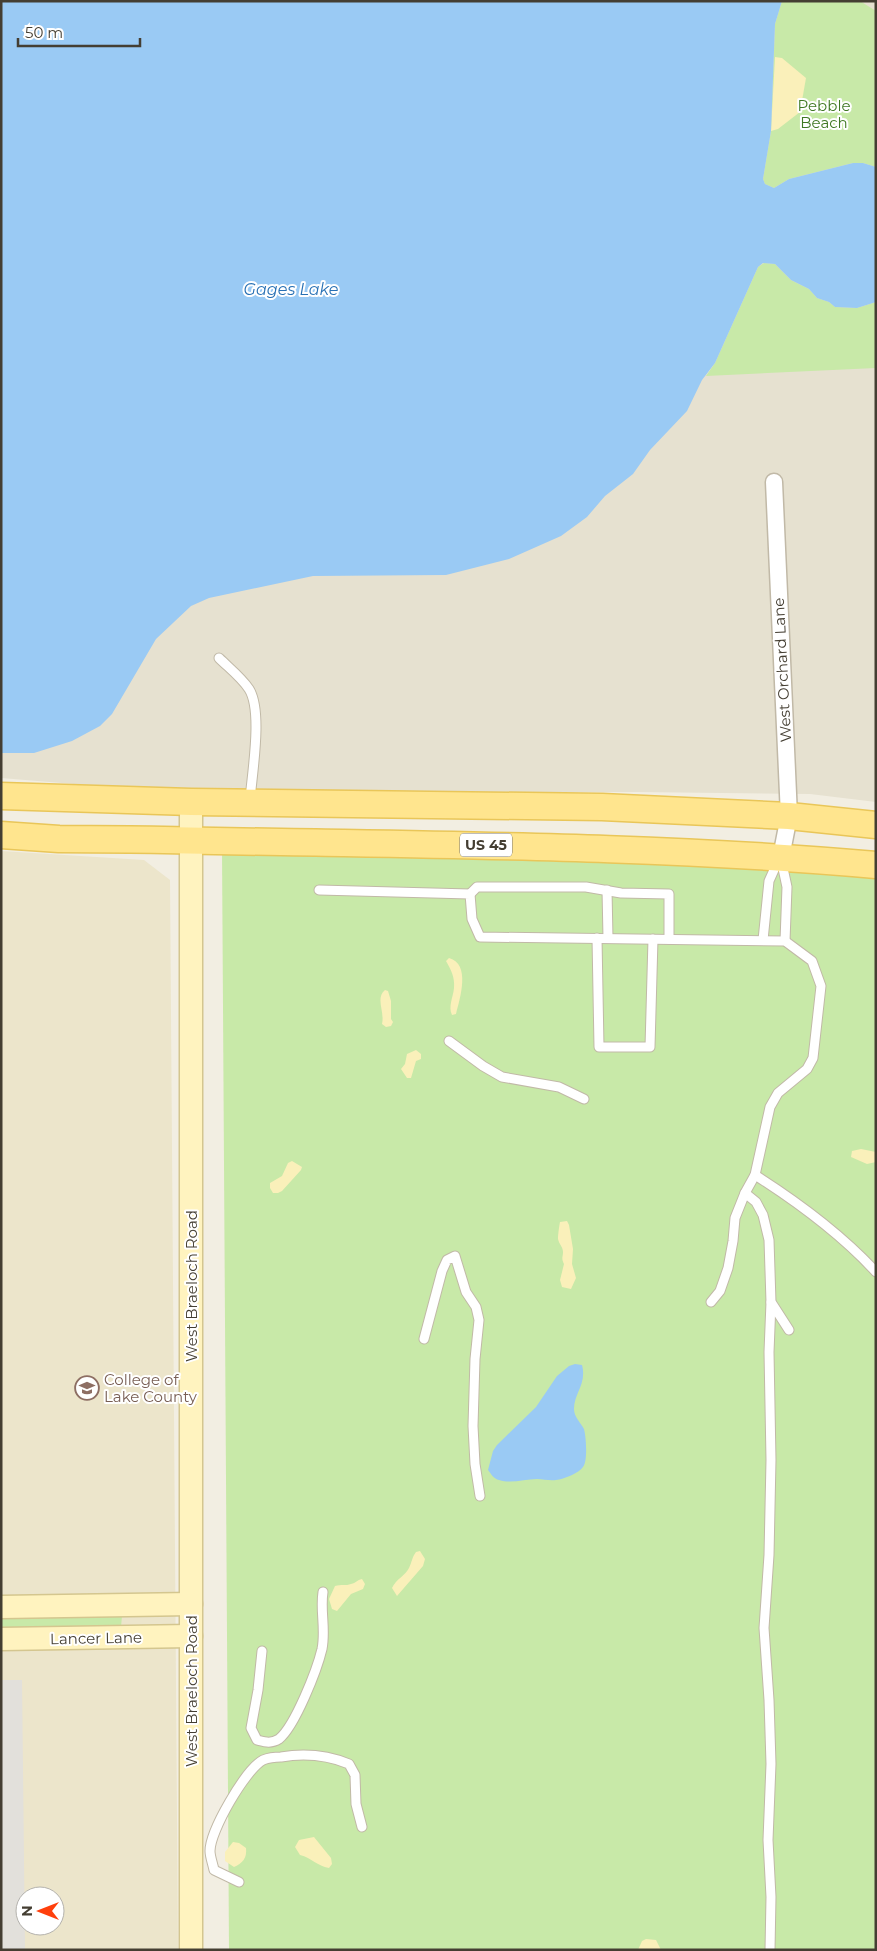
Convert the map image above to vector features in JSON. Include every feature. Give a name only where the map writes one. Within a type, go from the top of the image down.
[{"type":"main road","points":[[1,796],[191,802],[602,807],[789,816],[876,825]]},
{"type":"main road","name":"US 45","points":[[1,835],[59,839],[459,845],[781,857],[876,865]]},
{"type":"street","name":"West Orchard Lane","points":[[774,482],[789,816],[781,857]]},
{"type":"street","name":"West Braeloch Road","points":[[191,802],[191,1950]]},
{"type":"street","points":[[1,1607],[191,1604]]},
{"type":"street","name":"Lancer Lane","points":[[1,1639],[192,1636]]},
{"type":"lane","points":[[219,658],[249,689],[255,705],[256,724],[250,803]]},
{"type":"lane","points":[[763,940],[769,881],[781,857]]},
{"type":"lane","points":[[781,857],[787,887],[785,942]]},
{"type":"lane","points":[[318,890],[470,894],[477,887],[586,887],[622,893],[669,894],[669,939]]},
{"type":"lane","points":[[607,890],[608,938]]},
{"type":"lane","points":[[470,894],[472,919],[480,937],[763,940],[785,942],[812,961],[821,986],[813,1058],[807,1069],[778,1094],[770,1107],[755,1175],[745,1192],[735,1218],[728,1268],[720,1291],[710,1302]]},
{"type":"lane","points":[[597,938],[599,1047],[650,1047],[653,939]]},
{"type":"lane","points":[[449,1041],[483,1066],[502,1077],[559,1087],[584,1099]]},
{"type":"lane","points":[[755,1175],[794,1200],[857,1252],[876,1272]]},
{"type":"lane","points":[[745,1192],[756,1202],[763,1215],[769,1240],[771,1302],[769,1352],[770,1479],[769,1555],[764,1628],[771,1764],[768,1840],[771,1897],[770,1950]]},
{"type":"lane","points":[[424,1340],[442,1271],[447,1260],[454,1256],[466,1292],[476,1307],[479,1320],[475,1359],[473,1426],[475,1464],[480,1496]]},
{"type":"lane","points":[[771,1302],[789,1330]]},
{"type":"lane","points":[[262,1651],[258,1690],[251,1728],[257,1740],[269,1743],[279,1738],[295,1718],[322,1649],[324,1624],[321,1605],[323,1592]]},
{"type":"lane","points":[[239,1882],[214,1870],[210,1850],[218,1823],[237,1790],[254,1768],[263,1760],[297,1754],[336,1758],[349,1764],[355,1775],[356,1804],[362,1827]]},
{"type":"shaded area","name":"Gages Lake","points":[[1,1],[876,1],[876,802],[810,794],[171,792],[1,778]]},
{"type":"shaded area","name":"College of Lake County","points":[[1,851],[144,860],[170,880],[178,1950],[1,1950]]},
{"type":"shaded area","points":[[1,1680],[22,1680],[24,1886],[15,1886],[15,1936],[25,1936],[25,1950],[1,1950]]},
{"type":"green space","name":"Pebble Beach","points":[[782,1],[860,1],[876,11],[876,167],[863,163],[853,163],[789,179],[774,188],[765,184],[763,179],[771,131],[775,24]]},
{"type":"green space","points":[[764,263],[775,264],[791,280],[809,289],[817,298],[829,302],[835,307],[857,308],[876,302],[876,368],[706,376],[715,363],[758,267]]},
{"type":"green space","points":[[222,851],[876,868],[876,1950],[229,1950]]},
{"type":"green space","points":[[122,1616],[121,1627],[1,1629],[1,1617]]},
{"type":"sand","points":[[775,57],[782,58],[806,78],[800,112],[778,129],[771,131]]},
{"type":"sand","points":[[449,958],[456,961],[462,974],[460,999],[456,1014],[452,1015],[451,1005],[454,980],[446,961]]},
{"type":"sand","points":[[385,990],[388,991],[391,1001],[391,1019],[393,1022],[391,1026],[386,1027],[382,1024],[380,1001]]},
{"type":"sand","points":[[416,1050],[421,1054],[421,1059],[416,1061],[411,1078],[407,1078],[401,1069],[405,1064],[407,1054]]},
{"type":"sand","points":[[861,1149],[876,1152],[876,1162],[867,1164],[851,1157],[852,1151]]},
{"type":"sand","points":[[292,1161],[302,1167],[301,1170],[282,1191],[273,1193],[270,1183],[282,1176],[288,1163]]},
{"type":"sand","points":[[567,1221],[573,1249],[572,1264],[576,1278],[571,1289],[562,1287],[560,1280],[564,1264],[562,1259],[563,1250],[558,1239],[560,1222]]},
{"type":"sand","points":[[420,1551],[425,1559],[423,1566],[397,1596],[392,1588],[407,1571],[416,1552]]},
{"type":"sand","points":[[362,1579],[365,1584],[363,1589],[351,1594],[337,1611],[332,1609],[329,1599],[335,1586],[349,1585]]},
{"type":"sand","points":[[314,1837],[331,1858],[332,1864],[329,1868],[300,1855],[295,1847],[299,1840]]},
{"type":"sand","points":[[233,1842],[239,1843],[246,1848],[244,1860],[234,1867],[225,1861],[225,1852]]},
{"type":"sand","points":[[646,1939],[656,1940],[661,1950],[638,1950],[642,1941]]},
{"type":"water","name":"Gages Lake","points":[[1,1],[782,1],[775,24],[771,131],[763,179],[765,184],[774,188],[789,179],[853,163],[863,163],[876,167],[876,302],[857,308],[835,307],[829,302],[817,298],[809,289],[791,280],[775,264],[763,263],[758,267],[715,363],[702,380],[687,411],[650,450],[633,474],[605,496],[587,517],[561,536],[509,559],[446,575],[313,576],[209,598],[191,606],[156,639],[112,714],[100,726],[72,741],[34,753],[1,753]]},
{"type":"water","points":[[575,1364],[582,1365],[583,1372],[582,1383],[574,1409],[575,1415],[585,1432],[586,1454],[583,1467],[571,1475],[556,1480],[537,1479],[508,1482],[496,1479],[488,1470],[493,1451],[497,1445],[536,1407],[557,1376],[569,1366]]},
{"type":"place","name":"College of Lake County","points":[[87,1388]]}]
